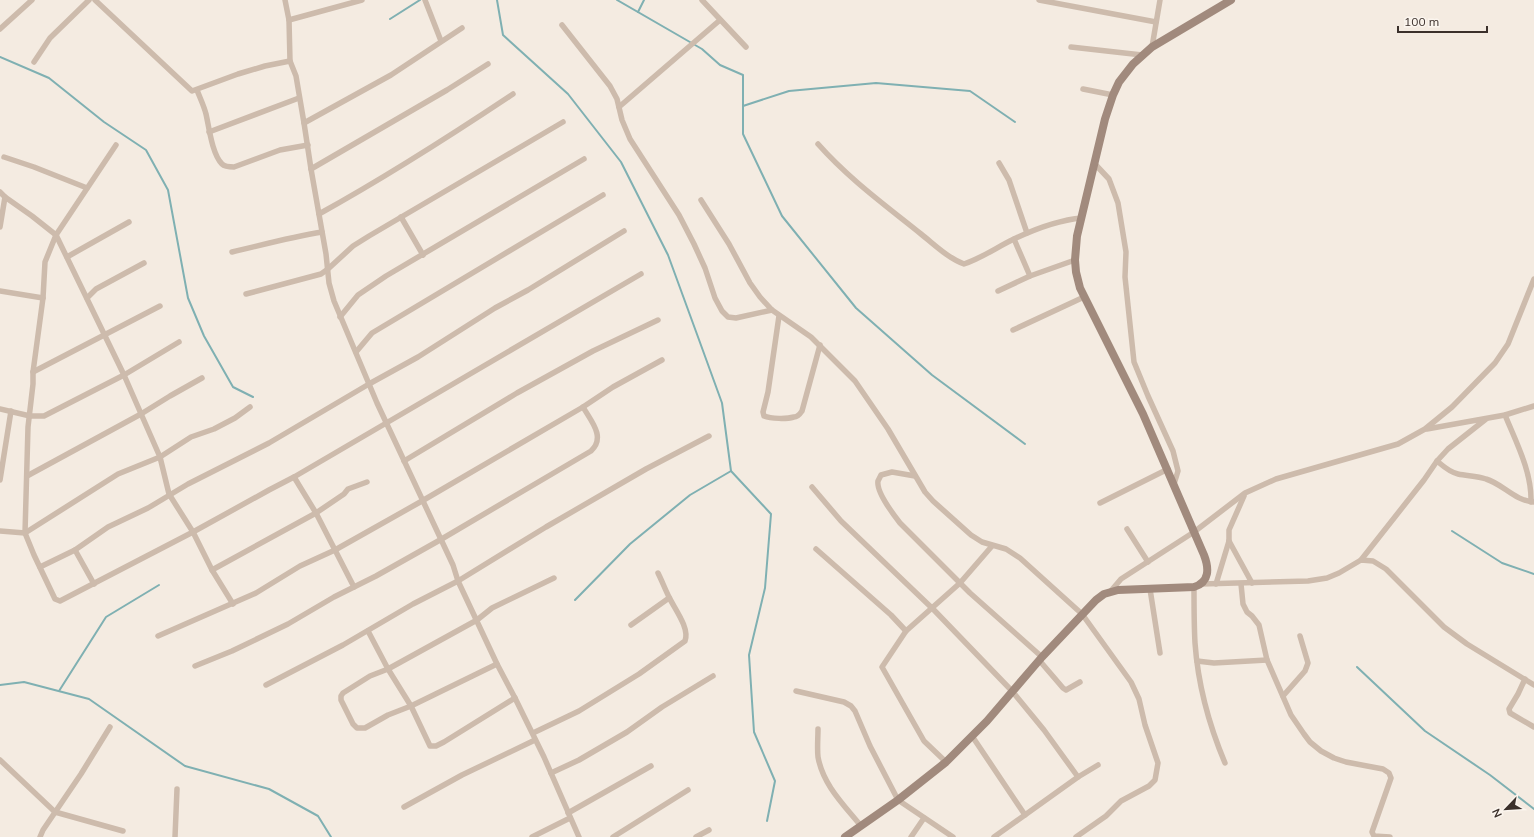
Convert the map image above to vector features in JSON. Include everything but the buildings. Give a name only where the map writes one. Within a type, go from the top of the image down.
[{"type":"street","points":[[0,28],[32,0]]},
{"type":"street","points":[[34,62],[50,38],[88,0]]},
{"type":"street","points":[[95,0],[192,91],[238,74],[265,66],[290,61]]},
{"type":"street","points":[[285,0],[290,20],[290,61],[296,76],[329,282],[340,317],[422,501],[453,565],[458,581],[497,664],[533,734],[579,837]]},
{"type":"street","points":[[290,20],[362,0]]},
{"type":"street","points":[[425,0],[441,41]]},
{"type":"street","points":[[702,0],[746,47]]},
{"type":"street","points":[[1039,0],[1156,22]]},
{"type":"street","points":[[1152,47],[1160,0]]},
{"type":"street","points":[[1225,763],[1215,738],[1201,687],[1195,643],[1197,586],[1208,574],[1204,555],[1143,414],[1084,296],[1078,280],[1075,260],[1077,236],[1094,163],[1113,95],[1128,70],[1152,47],[1231,0]]},
{"type":"street","points":[[619,107],[720,20]]},
{"type":"street","points":[[562,25],[610,86],[630,140],[679,215],[694,244],[722,312],[728,316],[736,318],[772,310]]},
{"type":"street","points":[[304,123],[391,75],[462,28]]},
{"type":"street","points":[[1071,47],[1142,55]]},
{"type":"street","points":[[311,169],[447,90],[488,64]]},
{"type":"street","points":[[1083,89],[1113,95]]},
{"type":"street","points":[[197,90],[206,113],[217,156],[222,164],[227,167],[234,167],[280,150],[308,145]]},
{"type":"street","points":[[319,214],[378,181],[447,138],[513,94]]},
{"type":"street","points":[[210,132],[299,98]]},
{"type":"street","points":[[246,294],[320,274],[328,269],[354,246],[563,122]]},
{"type":"street","points":[[818,144],[834,162],[865,190],[949,256],[964,264],[1027,233],[1068,219],[1082,218]]},
{"type":"street","points":[[116,145],[56,235],[45,262],[43,298],[33,372],[28,427],[25,533],[55,598],[60,601],[294,478],[641,274]]},
{"type":"street","points":[[4,157],[87,188]]},
{"type":"street","points":[[340,317],[358,295],[386,276],[584,159]]},
{"type":"street","points":[[999,163],[1011,186],[1027,233]]},
{"type":"street","points":[[1094,163],[1109,179],[1118,202],[1126,252],[1125,277],[1134,362],[1173,451],[1178,471],[1174,484]]},
{"type":"street","points":[[0,192],[56,235],[124,375],[160,457],[169,494],[193,532],[212,570],[233,604]]},
{"type":"street","points":[[356,352],[372,333],[603,194]]},
{"type":"street","points":[[0,227],[5,197]]},
{"type":"street","points":[[701,200],[729,244],[750,283],[772,310],[811,337],[855,381],[888,429],[925,492],[933,501],[971,535],[982,542],[1006,549],[1020,558],[1082,614],[1131,682],[1139,699],[1145,725],[1158,762],[1155,780],[1149,786],[1121,801],[1106,816],[1076,837]]},
{"type":"street","points":[[402,217],[423,255]]},
{"type":"street","points":[[67,257],[129,222]]},
{"type":"street","points":[[40,567],[75,550],[108,527],[148,508],[169,494],[269,443],[418,357],[495,308],[528,290],[624,231]]},
{"type":"street","points":[[232,252],[295,236],[322,232]]},
{"type":"street","points":[[1014,239],[1030,276]]},
{"type":"street","points":[[998,291],[1030,276],[1075,260]]},
{"type":"street","points":[[87,298],[96,288],[144,263]]},
{"type":"street","points":[[1110,592],[1121,580],[1194,532],[1245,494],[1276,480],[1398,444],[1425,429],[1452,407],[1495,363],[1508,344],[1534,279]]},
{"type":"street","points":[[0,291],[43,298]]},
{"type":"street","points":[[1013,330],[1084,296]]},
{"type":"street","points":[[33,372],[160,306]]},
{"type":"street","points":[[779,316],[768,392],[763,412],[764,416],[768,418],[795,417],[799,415],[802,411],[820,345]]},
{"type":"street","points":[[404,461],[517,393],[593,351],[658,320]]},
{"type":"street","points":[[0,409],[30,416],[44,416],[124,375],[179,342]]},
{"type":"street","points":[[158,636],[256,593],[300,566],[336,550],[583,407],[613,387],[662,360]]},
{"type":"street","points":[[27,476],[141,414],[202,378]]},
{"type":"street","points":[[1425,429],[1505,415],[1534,406]]},
{"type":"street","points":[[0,531],[25,533],[118,474],[160,457],[190,437],[214,429],[235,418],[250,407]]},
{"type":"street","points":[[195,666],[232,651],[288,624],[440,540],[591,450],[596,446],[598,435],[595,426],[583,407]]},
{"type":"street","points":[[0,480],[11,411]]},
{"type":"street","points":[[1436,461],[1448,470],[1458,474],[1487,479],[1519,498],[1533,502],[1528,476],[1520,451],[1505,415]]},
{"type":"street","points":[[845,837],[898,800],[946,762],[972,736],[1096,600],[1110,592],[1118,590],[1216,584],[1308,581],[1326,578],[1339,573],[1361,560],[1416,490],[1436,461],[1448,449],[1486,419]]},
{"type":"street","points":[[266,685],[368,631],[413,604],[458,581],[546,527],[646,469],[709,436]]},
{"type":"street","points":[[1100,504],[1168,469]]},
{"type":"street","points":[[915,476],[892,472],[881,475],[878,481],[883,497],[900,523],[960,583],[1041,659],[1063,688],[1066,690],[1069,689],[1080,682]]},
{"type":"street","points":[[294,478],[316,513],[354,587]]},
{"type":"street","points":[[212,570],[316,513],[344,494],[348,489],[367,482]]},
{"type":"street","points":[[812,487],[841,521],[933,609],[1012,691],[1044,730],[1078,777]]},
{"type":"street","points":[[1216,584],[1229,541],[1232,521],[1245,494]]},
{"type":"street","points":[[1127,529],[1148,562]]},
{"type":"street","points":[[1229,541],[1252,583]]},
{"type":"street","points":[[946,762],[924,741],[882,667],[906,631],[933,609],[960,583],[992,546]]},
{"type":"street","points":[[816,549],[891,615],[906,631]]},
{"type":"street","points":[[75,550],[94,584]]},
{"type":"street","points":[[1361,560],[1373,561],[1386,569],[1444,626],[1467,644],[1534,685]]},
{"type":"street","points":[[533,734],[579,710],[638,674],[685,641],[687,636],[685,628],[658,574]]},
{"type":"street","points":[[497,664],[411,706],[388,715],[364,728],[357,728],[353,724],[341,700],[341,696],[370,676],[388,669],[477,620],[492,608],[554,578]]},
{"type":"street","points":[[1241,584],[1243,604],[1247,612],[1252,616],[1258,625],[1267,660],[1291,714],[1304,734],[1321,751],[1334,758],[1346,762],[1383,769],[1389,773],[1391,778],[1372,832],[1374,836],[1390,837]]},
{"type":"street","points":[[1150,589],[1160,653]]},
{"type":"street","points":[[631,625],[669,598]]},
{"type":"street","points":[[368,631],[388,669],[411,706],[428,742],[433,746],[444,742],[515,698]]},
{"type":"street","points":[[1283,696],[1305,672],[1308,663],[1300,636]]},
{"type":"street","points":[[1197,661],[1214,663],[1267,660]]},
{"type":"street","points":[[551,773],[579,760],[627,732],[654,715],[662,707],[713,676]]},
{"type":"street","points":[[1525,680],[1509,709],[1510,713],[1534,727]]},
{"type":"street","points":[[796,691],[844,702],[851,706],[855,711],[870,746],[898,800],[953,837]]},
{"type":"street","points":[[40,837],[110,727]]},
{"type":"street","points":[[818,729],[818,757],[825,778],[835,795],[861,826]]},
{"type":"street","points":[[972,736],[1025,815]]},
{"type":"street","points":[[404,807],[462,775],[535,740]]},
{"type":"street","points":[[0,760],[55,812],[123,831]]},
{"type":"street","points":[[994,837],[1078,777],[1098,765]]},
{"type":"street","points":[[532,837],[651,766]]},
{"type":"street","points":[[175,837],[177,789]]},
{"type":"street","points":[[613,837],[688,790]]},
{"type":"street","points":[[911,837],[924,818]]},
{"type":"street","points":[[696,837],[709,830]]},
{"type":"waterway","points":[[390,19],[420,0]]},
{"type":"waterway","points":[[497,0],[503,35],[568,94],[621,162],[668,255],[722,403],[731,471],[771,514],[765,588],[749,655],[754,732],[775,781],[767,821]]},
{"type":"waterway","points":[[617,0],[702,49],[720,65],[743,75],[743,134],[782,216],[856,308],[932,375],[1025,444]]},
{"type":"waterway","points":[[638,12],[644,0]]},
{"type":"waterway","points":[[0,57],[49,78],[104,122],[146,150],[168,190],[188,298],[204,336],[233,387],[253,397]]},
{"type":"waterway","points":[[743,106],[789,91],[876,83],[970,91],[1015,122]]},
{"type":"waterway","points":[[575,600],[630,544],[690,495],[731,471]]},
{"type":"waterway","points":[[1452,531],[1502,563],[1534,574]]},
{"type":"waterway","points":[[59,691],[106,617],[159,585]]},
{"type":"waterway","points":[[1357,667],[1425,731],[1490,775],[1534,809]]},
{"type":"waterway","points":[[0,685],[24,682],[89,699],[185,766],[269,789],[318,816],[331,837]]}]
